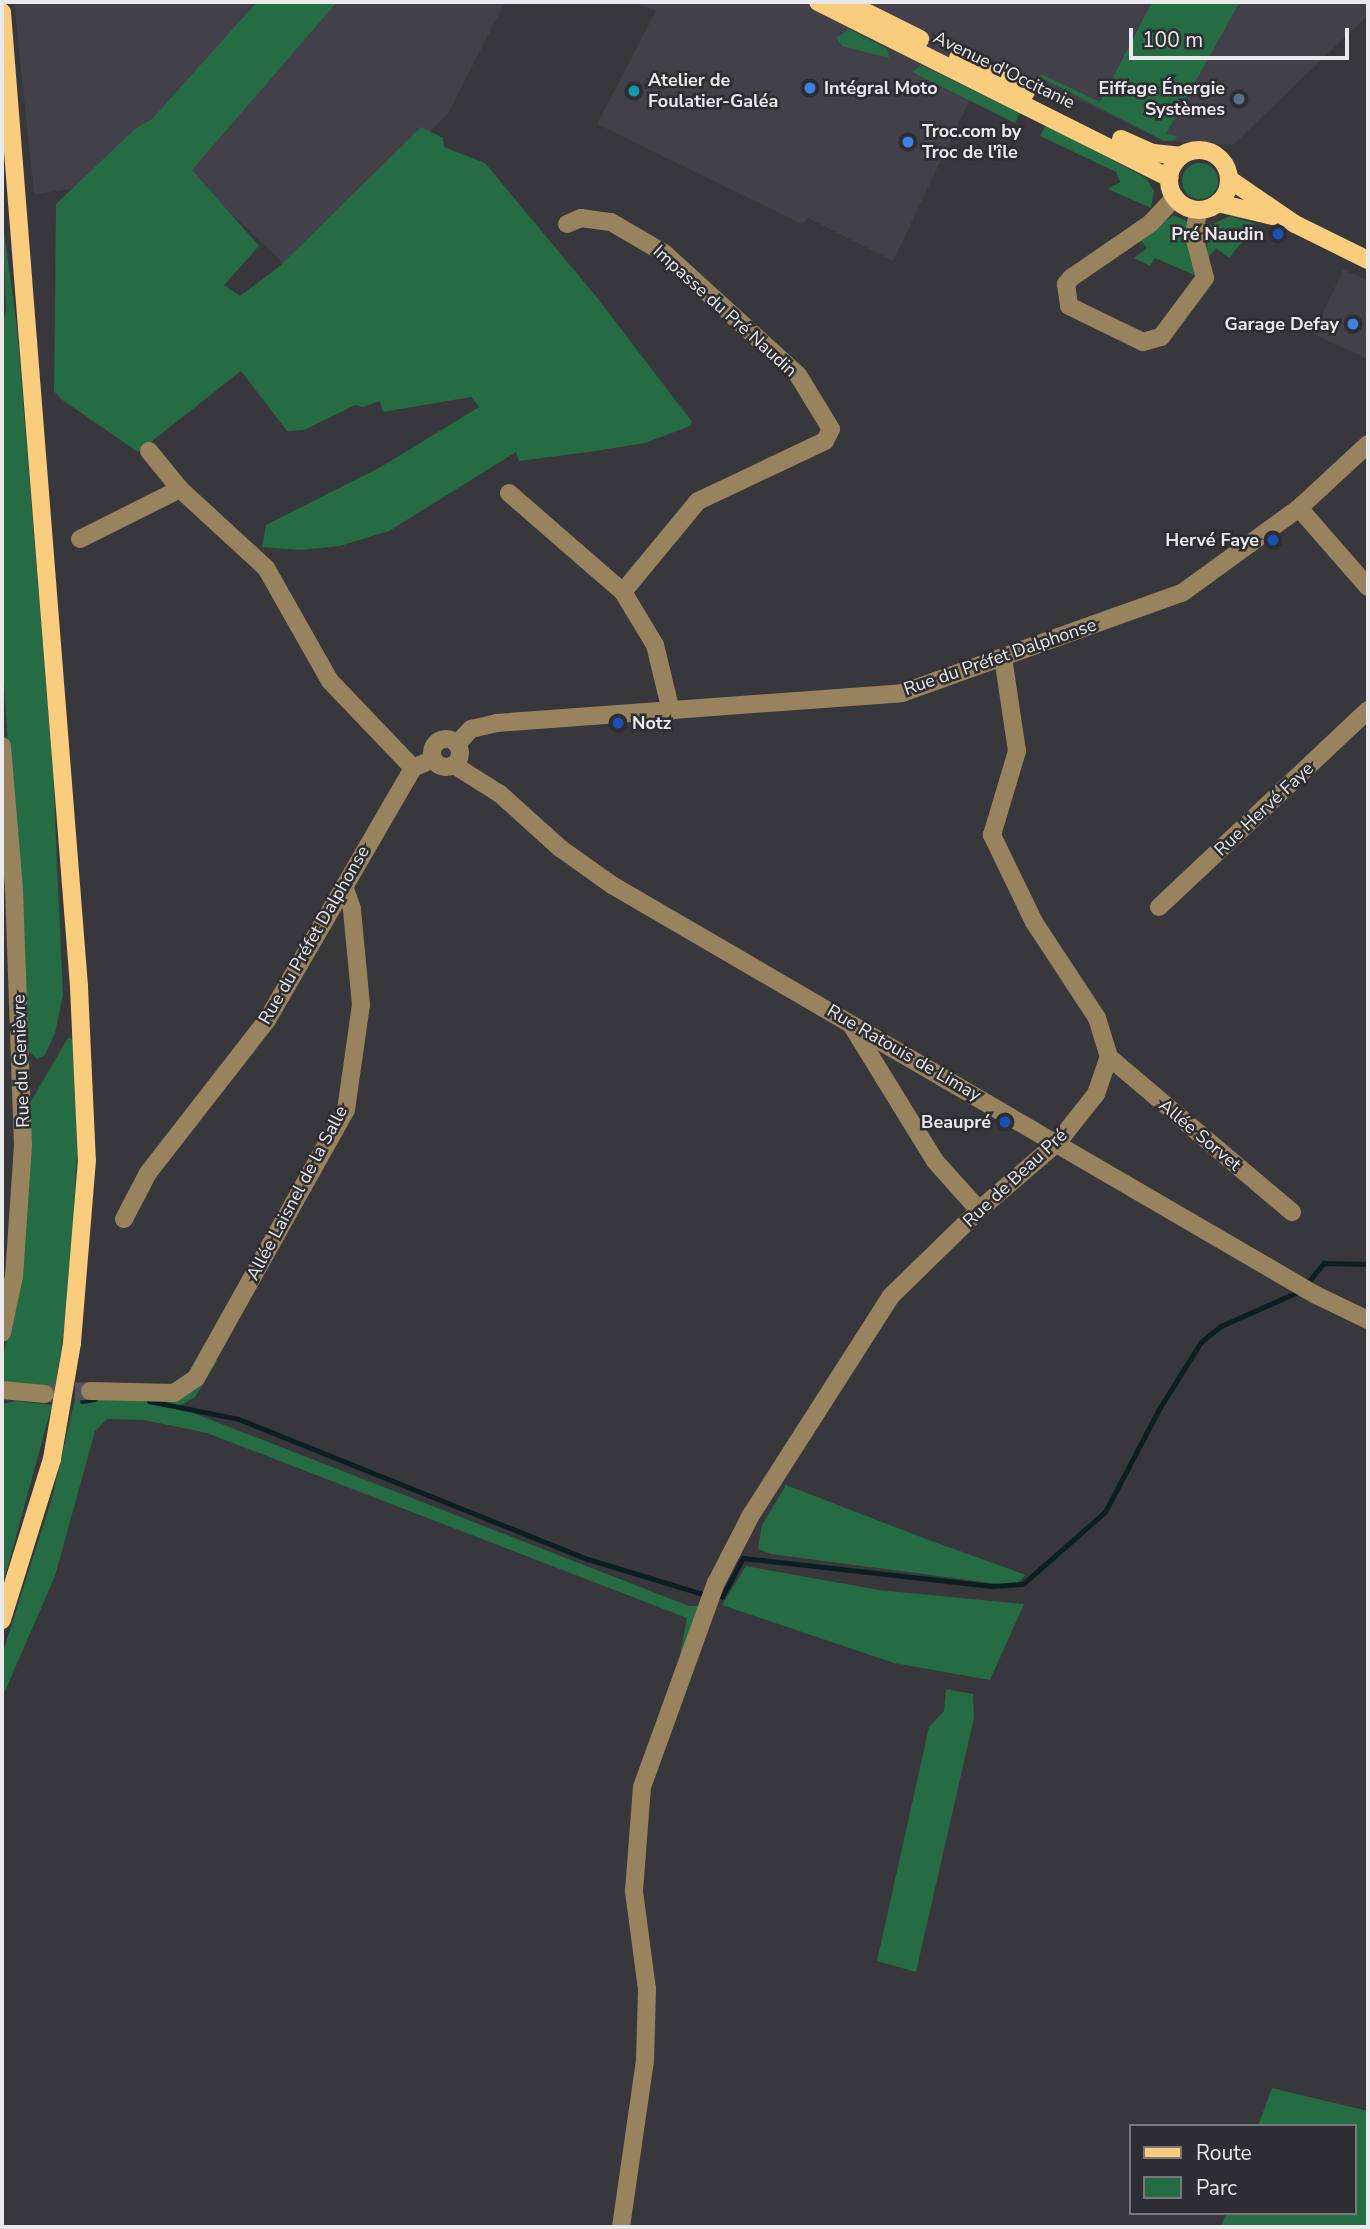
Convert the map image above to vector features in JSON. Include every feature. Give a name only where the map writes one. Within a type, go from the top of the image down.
[{"type":"main road","name":"Avenue d'Occitanie","points":[[818,2],[1128,155],[1169,178]]},
{"type":"main road","name":"Avenue d'Occitanie","points":[[846,2],[1141,148],[1181,156],[1196,150],[1210,151],[1222,159],[1229,179],[1295,224],[1368,260]]},
{"type":"main road","points":[[2,12],[79,987],[87,1160],[72,1343],[52,1459],[2,1620]]},
{"type":"main road","points":[[2,114],[19,223]]},
{"type":"main road","points":[[1181,156],[1169,178],[1175,197],[1198,210],[1218,203],[1229,179]]},
{"type":"main road","name":"Avenue d'Occitanie","points":[[1218,203],[1295,224]]},
{"type":"street","points":[[1175,197],[1152,223],[1071,278],[1066,284],[1069,306],[1143,342],[1161,337],[1205,278],[1194,236],[1198,210]]},
{"type":"street","name":"Impasse du Pré Naudin","points":[[567,224],[595,218],[639,235],[719,300],[804,383],[828,422],[829,437],[698,501],[623,592]]},
{"type":"street","name":"Rue du Préfet Dalphonse","points":[[457,744],[471,729],[496,723],[902,693],[1182,593],[1299,508],[1368,444]]},
{"type":"street","points":[[149,451],[180,489],[266,568],[330,681],[413,768],[433,759]]},
{"type":"street","points":[[80,539],[180,489]]},
{"type":"street","points":[[509,493],[623,592],[655,645],[671,711]]},
{"type":"street","points":[[1299,508],[1368,587]]},
{"type":"street","points":[[1003,657],[1017,751],[992,835],[1034,922],[1097,1018],[1109,1057]]},
{"type":"street","name":"Rue Hervé Faye","points":[[1159,907],[1368,710]]},
{"type":"street","points":[[441,740],[457,744],[460,757],[454,765],[444,767],[433,759],[433,747],[441,740]]},
{"type":"street","name":"Rue du Genièvre","points":[[2,746],[15,902],[23,1145],[15,1265],[2,1333]]},
{"type":"street","name":"Rue Ratouis de Limay","points":[[454,765],[500,794],[560,848],[612,885],[1058,1142],[1316,1295],[1368,1320]]},
{"type":"street","name":"Rue du Préfet Dalphonse","points":[[124,1219],[148,1172],[267,1020],[413,768]]},
{"type":"street","name":"Allée Laisnel de la Salle","points":[[90,1391],[174,1393],[196,1378],[346,1110],[361,1005],[352,909],[344,886]]},
{"type":"street","points":[[850,1023],[935,1161],[979,1210]]},
{"type":"street","name":"Rue de Beau Pré","points":[[621,2227],[645,2061],[648,1989],[634,1891],[642,1787],[716,1583],[751,1515],[891,1296],[979,1210],[1058,1142],[1096,1094],[1109,1057]]},
{"type":"street","name":"Allée Sorvet","points":[[1109,1057],[1292,1212]]},
{"type":"street","points":[[2,1390],[45,1394]]},
{"type":"shaded area","points":[[14,2],[505,2],[448,114],[288,268],[190,174],[34,194]]},
{"type":"shaded area","points":[[597,2],[1152,2],[1100,102],[1165,135],[1240,2],[1368,2],[1368,15],[1233,145],[1164,141],[990,58],[893,261],[808,218],[802,224],[597,124],[656,11],[638,4]]},
{"type":"shaded area","points":[[1343,270],[1368,280],[1368,359],[1313,334]]},
{"type":"green space","points":[[257,2],[337,2],[192,170],[259,246],[224,285],[240,296],[281,265],[421,127],[443,138],[444,147],[485,163],[599,300],[692,422],[690,426],[645,443],[589,452],[519,461],[516,452],[389,531],[340,546],[301,550],[262,547],[266,525],[379,468],[479,407],[471,397],[383,412],[380,401],[363,407],[355,405],[304,430],[287,431],[241,371],[138,452],[61,399],[54,391],[56,204],[136,128],[152,119]]},
{"type":"green space","points":[[1152,2],[1240,2],[1166,134],[1177,136],[1175,140],[1164,141],[1040,77],[1041,74],[1100,102]]},
{"type":"green space","points":[[849,29],[887,49],[889,58],[842,46],[836,38]]},
{"type":"green space","points":[[921,65],[1020,113],[1015,123],[912,72]]},
{"type":"green space","points":[[1046,125],[1146,178],[1154,191],[1151,208],[1108,189],[1120,182],[1116,172],[1040,136]]},
{"type":"green space","points":[[1200,163],[1213,168],[1218,181],[1213,194],[1200,199],[1187,194],[1182,181],[1187,168]]},
{"type":"green space","points":[[1173,215],[1191,223],[1199,277],[1155,258],[1150,266],[1134,258],[1147,248],[1140,240]]},
{"type":"green space","points":[[2,216],[17,327],[53,772],[63,995],[55,1033],[45,1055],[37,1059],[28,1050],[25,1023],[2,650],[2,324],[6,310]]},
{"type":"green space","points":[[1230,216],[1256,224],[1229,258],[1216,248],[1208,258],[1206,227]]},
{"type":"green space","points":[[68,1038],[73,1039],[77,1154],[69,1296],[55,1388],[4,1383],[2,1359],[17,1300],[31,1101]]},
{"type":"green space","points":[[214,1359],[217,1361],[195,1397],[178,1407],[689,1606],[697,1606],[704,1597],[684,1650],[680,1655],[687,1618],[207,1433],[144,1420],[107,1419],[95,1431],[55,1576],[2,1698],[2,1655],[52,1498],[75,1399],[179,1399],[195,1390]]},
{"type":"green space","points":[[16,1401],[52,1405],[2,1588],[2,1404]]},
{"type":"green space","points":[[786,1485],[1026,1575],[1014,1586],[771,1554],[758,1549],[762,1525]]},
{"type":"green space","points":[[746,1566],[879,1590],[1024,1604],[990,1680],[894,1663],[722,1605]]},
{"type":"green space","points":[[946,1689],[973,1694],[974,1718],[916,1972],[877,1961],[929,1727],[944,1711]]},
{"type":"green space","points":[[1272,2088],[1368,2111],[1368,2227],[1221,2227],[1225,2215],[1356,2215],[1356,2124],[1259,2124]]},
{"type":"waterway","points":[[1306,1285],[1324,1263],[1368,1264]]},
{"type":"waterway","points":[[722,1597],[743,1558],[993,1586],[1023,1584],[1105,1512],[1159,1409],[1201,1342],[1221,1326],[1300,1291]]},
{"type":"waterway","points":[[82,1401],[95,1399]]},
{"type":"waterway","points":[[149,1401],[239,1419],[588,1559],[703,1594]]},
{"type":"tunnel","points":[[48,1393],[90,1391]]},
{"type":"place","name":"Intégral Moto","points":[[810,88]]},
{"type":"place","name":"Atelier de Foulatier-Galéa","points":[[634,91]]},
{"type":"place","name":"Eiffage Énergie Systèmes","points":[[1239,99]]},
{"type":"place","name":"Troc.com by Troc de l'île","points":[[908,142]]},
{"type":"place","name":"Pré Naudin","points":[[1278,234]]},
{"type":"place","name":"Garage Defay","points":[[1353,324]]},
{"type":"place","name":"Hervé Faye","points":[[1273,540]]},
{"type":"place","name":"Notz","points":[[618,723]]},
{"type":"place","name":"Beaupré","points":[[1005,1122]]}]
